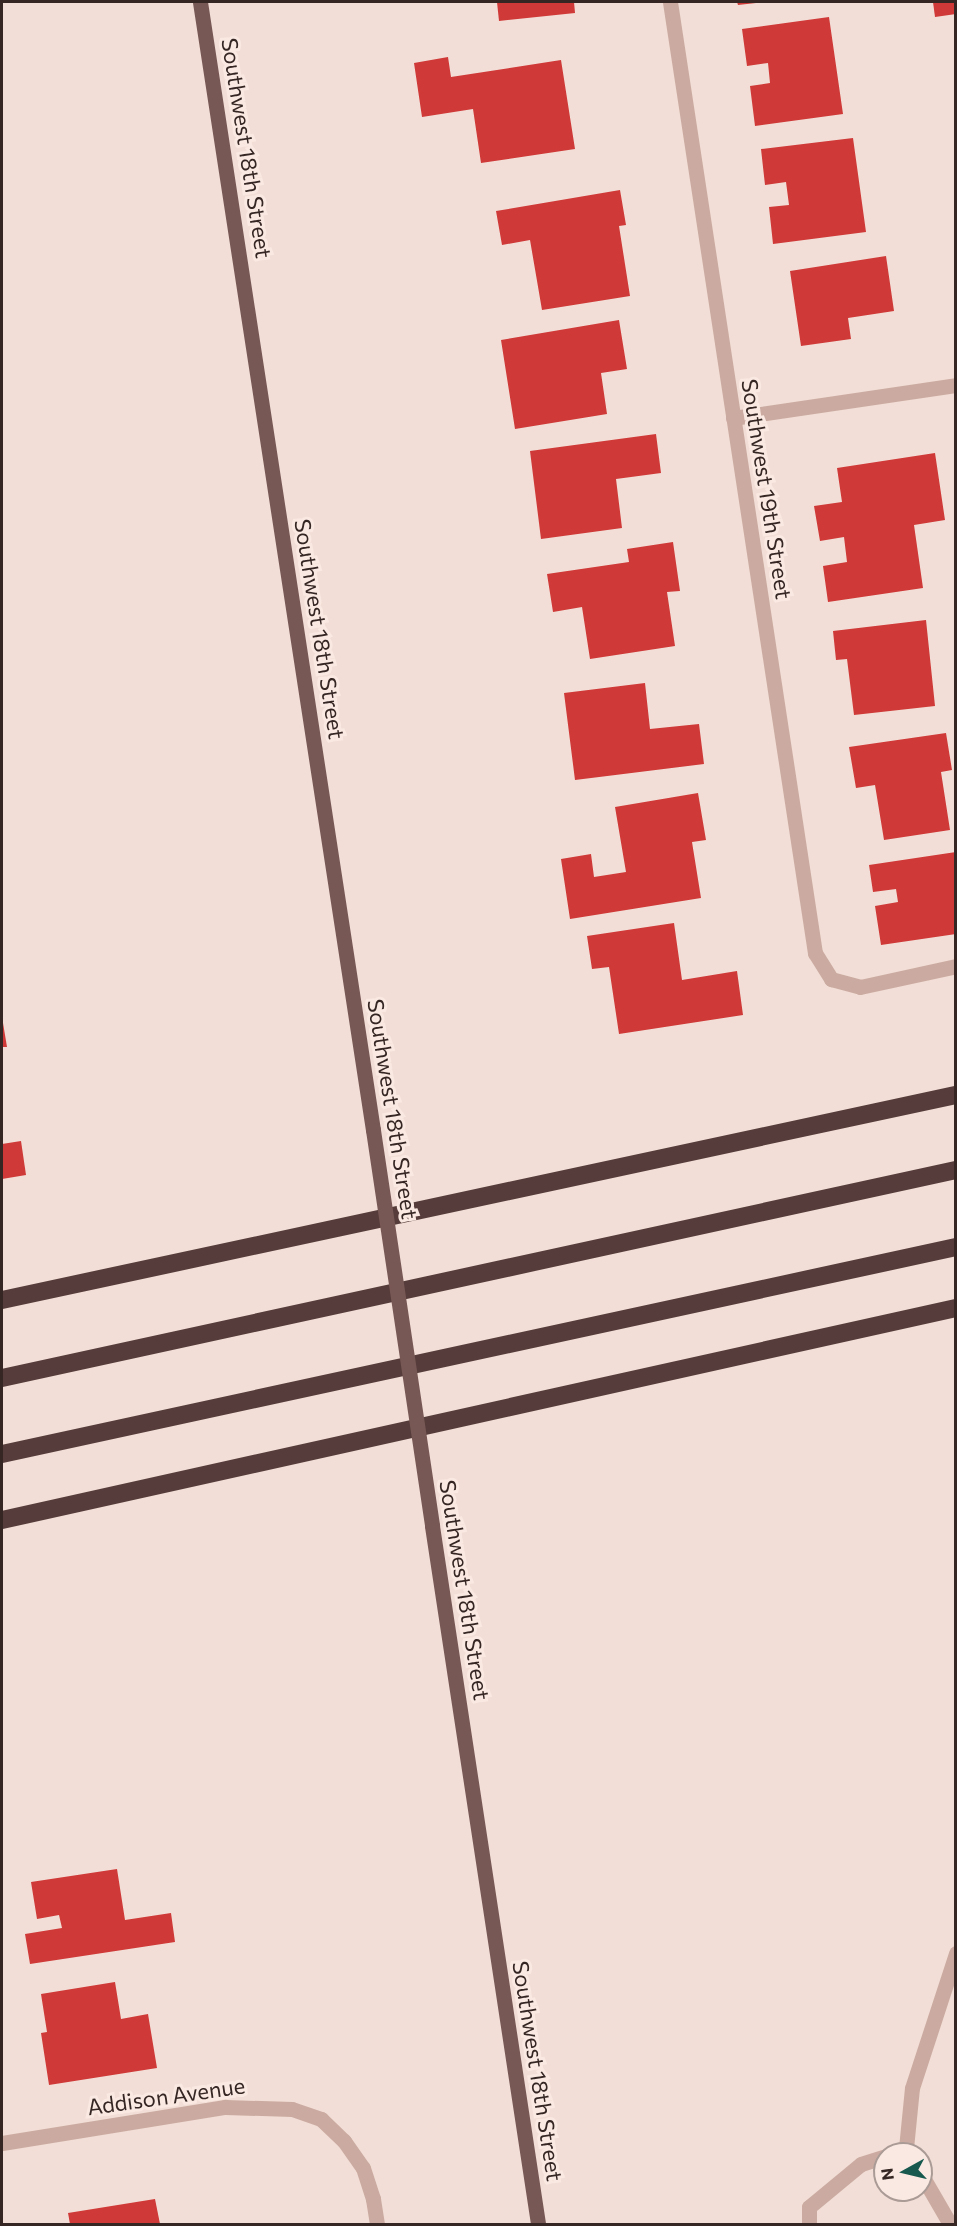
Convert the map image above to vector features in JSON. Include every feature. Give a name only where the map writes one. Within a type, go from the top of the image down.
[{"type":"highway","points":[[2,1300],[956,1095]]},
{"type":"highway","points":[[2,1378],[956,1170]]},
{"type":"highway","points":[[2,1454],[956,1246]]},
{"type":"highway","points":[[2,1520],[956,1308]]},
{"type":"main road","name":"Southwest 18th Street","points":[[200,2],[538,2224]]},
{"type":"street","name":"Southwest 19th Street","points":[[670,2],[815,952],[831,979],[860,987],[956,966]]},
{"type":"street","points":[[733,418],[956,385]]},
{"type":"street","points":[[909,2142],[912,2088],[956,1953]]},
{"type":"street","name":"Addison Avenue","points":[[2,2143],[225,2107],[292,2109],[321,2119],[344,2141],[363,2168],[377,2224]]},
{"type":"street","points":[[810,2224],[809,2207],[861,2164],[873,2160]]},
{"type":"street","points":[[933,2195],[950,2224]]},
{"type":"building","points":[[497,2],[574,2],[575,13],[499,21]]},
{"type":"building","points":[[737,2],[756,2],[756,3],[738,5]]},
{"type":"building","points":[[933,2],[956,2],[956,14],[935,17]]},
{"type":"building","points":[[829,17],[843,114],[755,126],[750,86],[770,83],[768,63],[747,66],[742,29]]},
{"type":"building","points":[[448,57],[451,77],[561,60],[575,149],[481,163],[473,109],[422,117],[414,63]]},
{"type":"building","points":[[853,138],[866,232],[773,244],[769,207],[789,205],[786,182],[765,185],[761,149]]},
{"type":"building","points":[[620,190],[626,225],[619,226],[630,296],[542,310],[530,240],[502,245],[496,211]]},
{"type":"building","points":[[886,256],[894,311],[848,318],[851,339],[801,346],[790,271]]},
{"type":"building","points":[[619,320],[627,369],[601,373],[607,414],[515,429],[501,340]]},
{"type":"building","points":[[656,434],[661,473],[616,479],[622,528],[541,539],[530,451]]},
{"type":"building","points":[[935,453],[945,520],[914,525],[923,588],[828,602],[823,566],[847,562],[844,537],[820,541],[814,506],[842,502],[837,468]]},
{"type":"building","points":[[673,542],[680,591],[667,592],[675,646],[590,659],[582,607],[553,612],[547,574],[629,562],[627,549]]},
{"type":"building","points":[[926,620],[935,706],[854,715],[847,659],[836,660],[833,631]]},
{"type":"building","points":[[645,683],[650,729],[699,724],[704,764],[575,780],[564,693]]},
{"type":"building","points":[[946,733],[952,770],[941,772],[950,830],[884,840],[875,785],[856,788],[849,747]]},
{"type":"building","points":[[698,793],[706,840],[692,842],[701,898],[570,919],[561,859],[591,854],[594,877],[626,872],[615,807]]},
{"type":"building","points":[[956,852],[956,934],[881,945],[875,906],[898,902],[896,889],[873,892],[869,865]]},
{"type":"building","points":[[674,923],[682,980],[737,971],[743,1015],[619,1034],[609,967],[592,969],[587,936]]},
{"type":"building","points":[[2,1017],[7,1047],[2,1047]]},
{"type":"building","points":[[21,1141],[26,1175],[2,1179],[2,1144]]},
{"type":"building","points":[[117,1869],[125,1920],[171,1913],[175,1942],[30,1964],[25,1934],[62,1928],[59,1915],[37,1919],[31,1882]]},
{"type":"building","points":[[115,1982],[121,2019],[148,2014],[157,2068],[49,2085],[41,2033],[47,2032],[41,1994]]},
{"type":"building","points":[[155,2199],[160,2224],[70,2224],[68,2213]]}]
